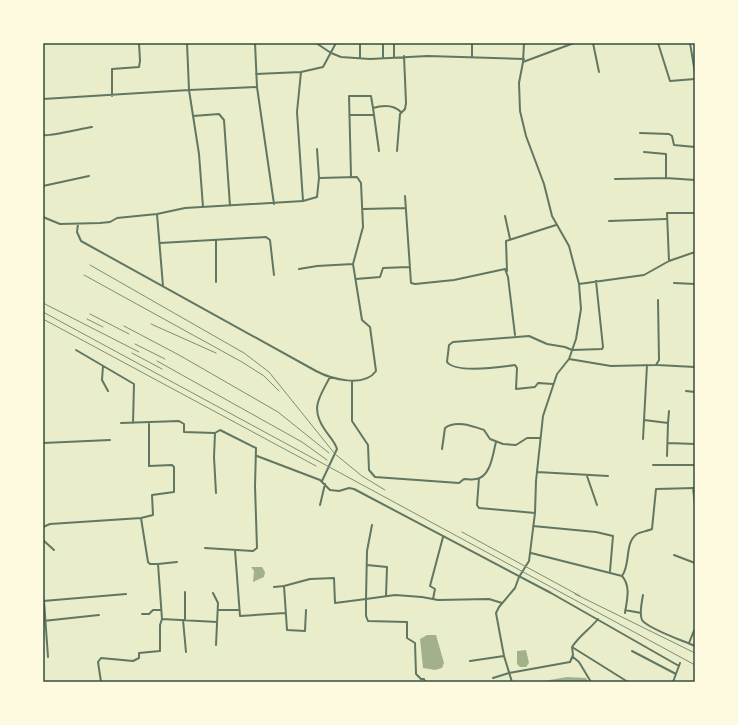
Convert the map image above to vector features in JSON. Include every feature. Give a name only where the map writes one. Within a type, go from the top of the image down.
[{"type":"street","points":[[112,96],[112,69],[139,67],[139,43]]},
{"type":"street","points":[[187,43],[190,90],[199,154],[203,207]]},
{"type":"street","points":[[255,43],[257,87],[274,204]]},
{"type":"street","points":[[316,43],[331,53],[341,57],[383,58],[404,56],[524,59]]},
{"type":"street","points":[[256,74],[302,72],[323,67],[336,43]]},
{"type":"street","points":[[360,43],[360,58]]},
{"type":"street","points":[[383,43],[383,58]]},
{"type":"street","points":[[394,43],[394,57]]},
{"type":"street","points":[[472,43],[472,57]]},
{"type":"street","points":[[512,682],[504,656],[496,616],[502,603],[515,588],[519,577],[528,564],[531,553],[540,438],[544,416],[557,374],[569,359],[580,324],[581,310],[579,284],[569,246],[556,224],[544,184],[526,136],[520,111],[518,83],[524,59],[524,43]]},
{"type":"street","points":[[523,62],[574,43]]},
{"type":"street","points":[[594,43],[599,72]]},
{"type":"street","points":[[658,43],[668,79],[670,81],[695,79]]},
{"type":"street","points":[[690,43],[695,73]]},
{"type":"street","points":[[397,151],[401,112],[405,109],[406,103],[404,56]]},
{"type":"street","points":[[302,72],[297,112],[304,201]]},
{"type":"street","points":[[43,99],[257,87]]},
{"type":"street","points":[[352,176],[350,96],[371,96],[379,151]]},
{"type":"street","points":[[373,108],[392,106],[396,107],[401,112]]},
{"type":"street","points":[[193,116],[219,114],[224,120],[230,206]]},
{"type":"street","points":[[351,115],[373,115]]},
{"type":"street","points":[[43,132],[44,135],[49,136],[67,130],[92,127]]},
{"type":"street","points":[[640,133],[669,134],[672,136],[674,145],[695,147]]},
{"type":"street","points":[[43,217],[60,224],[108,223],[115,218],[156,214],[176,210],[304,201],[316,197],[319,178],[317,150]]},
{"type":"street","points":[[644,152],[666,154],[666,178]]},
{"type":"street","points":[[43,186],[89,176]]},
{"type":"street","points":[[78,224],[77,232],[81,242],[163,286],[312,370],[330,377],[352,381],[374,374],[377,368],[370,327],[362,320],[353,264],[357,245],[362,236],[363,209],[360,181],[357,176],[319,178]]},
{"type":"street","points":[[614,179],[666,178],[695,180]]},
{"type":"street","points":[[405,196],[410,283],[415,284],[454,280],[505,269],[507,272]]},
{"type":"street","points":[[363,209],[405,208]]},
{"type":"street","points":[[669,261],[667,213],[695,213]]},
{"type":"street","points":[[156,214],[163,286]]},
{"type":"street","points":[[504,216],[510,239]]},
{"type":"street","points":[[609,221],[667,219]]},
{"type":"street","points":[[515,336],[507,272],[506,241],[556,224]]},
{"type":"street","points":[[160,243],[269,239],[274,275]]},
{"type":"street","points":[[216,240],[216,282]]},
{"type":"street","points":[[579,284],[644,274],[669,261],[695,252]]},
{"type":"street","points":[[299,269],[317,266],[353,264]]},
{"type":"street","points":[[356,279],[380,277],[383,268],[409,267]]},
{"type":"street","points":[[553,384],[538,383],[533,388],[516,389],[516,366],[461,368],[450,366],[448,362],[449,345],[451,342],[515,336],[532,336],[547,344],[565,347],[572,350],[600,350],[604,347],[596,281]]},
{"type":"street","points":[[674,283],[695,284]]},
{"type":"street","points":[[656,365],[659,360],[658,300]]},
{"type":"street","points":[[76,350],[134,384],[133,423]]},
{"type":"street","points":[[569,359],[611,366],[656,365],[695,367]]},
{"type":"street","points":[[643,439],[647,365]]},
{"type":"street","points":[[103,366],[102,380],[108,391]]},
{"type":"street","points":[[322,481],[337,449],[321,424],[317,411],[317,402],[330,377]]},
{"type":"street","points":[[352,381],[352,421],[368,445],[371,474],[383,478],[459,483],[464,479],[479,478],[487,472],[496,442]]},
{"type":"street","points":[[686,391],[695,392]]},
{"type":"street","points":[[667,456],[669,411]]},
{"type":"street","points":[[644,420],[668,423]]},
{"type":"street","points":[[121,423],[179,422],[184,424],[184,432],[215,433],[220,430],[256,448],[257,456],[255,486],[257,548],[253,551],[205,548]]},
{"type":"street","points":[[43,527],[46,525],[141,518],[153,515],[152,495],[172,493],[175,491],[174,465],[149,466],[149,423]]},
{"type":"street","points":[[442,449],[445,428],[454,424],[467,425],[484,430],[490,439],[496,442],[516,445],[527,438],[540,438]]},
{"type":"street","points":[[215,433],[214,457],[216,492]]},
{"type":"street","points":[[43,443],[110,440]]},
{"type":"street","points":[[668,443],[695,444]]},
{"type":"street","points":[[257,456],[322,481],[330,490],[335,491],[348,488],[354,489],[598,619],[679,664],[673,682]]},
{"type":"street","points":[[653,465],[695,465]]},
{"type":"street","points":[[537,472],[570,473],[586,476],[608,476]]},
{"type":"street","points":[[586,476],[597,505]]},
{"type":"street","points":[[479,478],[476,505],[479,508],[535,513]]},
{"type":"street","points":[[320,505],[325,484]]},
{"type":"street","points":[[622,576],[627,570],[630,543],[636,534],[652,529],[656,489],[694,488],[695,505]]},
{"type":"street","points":[[141,518],[148,562],[150,564],[177,562]]},
{"type":"street","points":[[372,525],[367,565],[366,616],[368,621],[407,622],[407,638],[415,643],[416,674],[421,679],[424,679],[425,682]]},
{"type":"street","points":[[533,526],[596,532],[613,536],[610,571]]},
{"type":"street","points":[[433,599],[435,589],[430,586],[430,582],[436,568],[443,536]]},
{"type":"street","points":[[43,540],[54,550]]},
{"type":"street","points":[[235,550],[238,610],[240,616],[285,612]]},
{"type":"street","points":[[531,553],[610,571],[622,576],[627,581],[628,588],[625,611],[641,613]]},
{"type":"street","points":[[674,555],[695,563]]},
{"type":"street","points":[[101,682],[98,662],[100,658],[133,661],[139,658],[139,652],[160,650],[160,625],[162,619],[158,564]]},
{"type":"street","points":[[367,565],[387,567],[386,596]]},
{"type":"street","points":[[274,587],[310,579],[334,578],[335,603],[386,596],[412,596],[451,601],[489,599],[502,603]]},
{"type":"street","points":[[284,586],[287,630],[305,631],[306,610]]},
{"type":"street","points":[[185,592],[184,620],[186,652]]},
{"type":"street","points":[[213,593],[218,604],[216,645]]},
{"type":"street","points":[[48,657],[43,601],[126,594]]},
{"type":"street","points":[[643,595],[641,613],[644,622],[664,633],[695,646]]},
{"type":"street","points":[[142,614],[149,614],[153,610],[161,610]]},
{"type":"street","points":[[218,610],[238,610]]},
{"type":"street","points":[[44,621],[99,615]]},
{"type":"street","points":[[162,619],[217,622]]},
{"type":"street","points":[[493,678],[509,673],[570,662],[573,657],[572,647],[577,639],[589,630],[598,619]]},
{"type":"street","points":[[689,643],[695,628]]},
{"type":"street","points":[[572,647],[628,682]]},
{"type":"street","points":[[632,651],[676,674]]},
{"type":"street","points":[[470,661],[504,656]]},
{"type":"street","points":[[573,657],[579,662],[591,682]]},
{"type":"shaded area","points":[[251,567],[262,567],[265,572],[264,577],[253,582],[254,571]]},
{"type":"shaded area","points":[[427,635],[436,635],[444,663],[442,668],[435,670],[423,668],[420,639]]},
{"type":"shaded area","points":[[526,650],[529,663],[526,667],[520,667],[517,664],[517,651]]},
{"type":"shaded area","points":[[567,677],[586,678],[588,682],[538,682]]},
{"type":"railway","points":[[90,265],[244,353],[269,372],[335,454],[362,476],[385,490]]},
{"type":"railway","points":[[84,275],[242,362],[264,376],[279,391]]},
{"type":"railway","points":[[43,303],[139,352]]},
{"type":"railway","points":[[43,312],[695,665]]},
{"type":"railway","points":[[90,314],[129,334]]},
{"type":"railway","points":[[43,319],[316,466]]},
{"type":"railway","points":[[87,319],[103,327]]},
{"type":"railway","points":[[151,324],[216,353]]},
{"type":"railway","points":[[124,326],[179,355],[278,412],[329,453]]},
{"type":"railway","points":[[135,344],[165,359]]},
{"type":"railway","points":[[132,353],[162,369]]},
{"type":"railway","points":[[157,361],[302,442],[327,460]]},
{"type":"railway","points":[[462,532],[580,596]]},
{"type":"railway","points":[[575,594],[695,653]]}]
